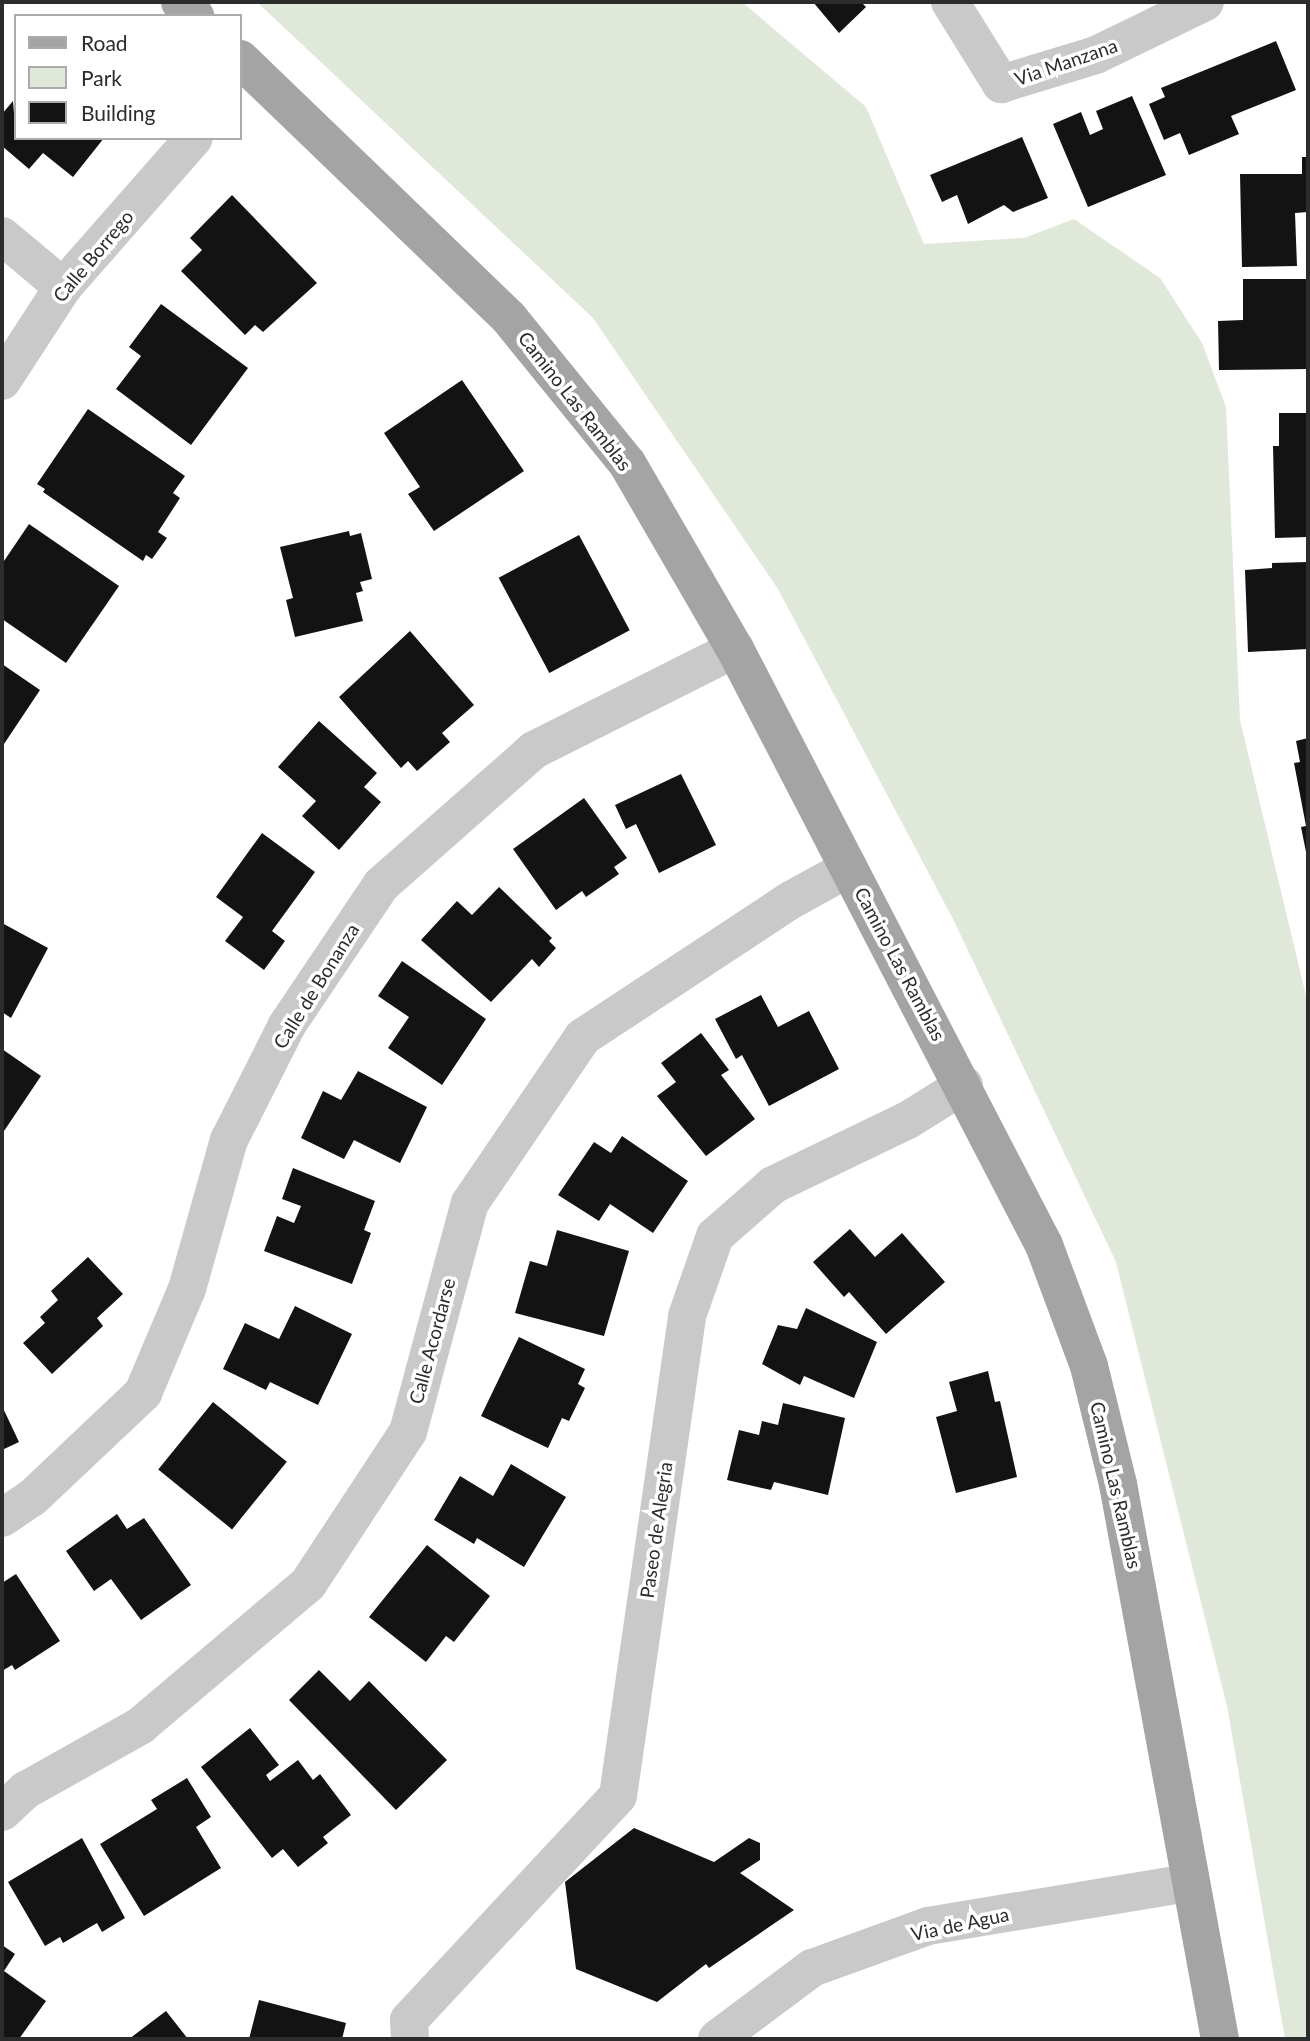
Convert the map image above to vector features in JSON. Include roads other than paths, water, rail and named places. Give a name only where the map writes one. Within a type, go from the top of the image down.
[{"type":"main road","points":[[180,2],[193,14]]},
{"type":"main road","name":"Camino Las Ramblas","points":[[244,70],[509,318],[627,463],[735,649],[964,1085],[1044,1245],[1088,1366],[1141,1598],[1188,1883],[1220,2039]]},
{"type":"street","name":"Via Manzana","points":[[950,2],[1002,84],[1096,55],[1205,2]]},
{"type":"street","name":"Calle Borrego","points":[[2,382],[63,287],[192,140]]},
{"type":"street","points":[[2,236],[63,287]]},
{"type":"street","name":"Calle de Bonanza","points":[[2,1518],[32,1498],[142,1393],[187,1289],[229,1140],[287,1026],[381,886],[534,750],[735,649]]},
{"type":"street","name":"Calle Acordarse","points":[[2,1812],[26,1790],[140,1726],[308,1584],[408,1432],[470,1203],[583,1037],[791,900],[849,868]]},
{"type":"street","name":"Paseo de Alegria","points":[[410,2039],[409,2020],[618,1796],[687,1316],[715,1236],[773,1185],[908,1120],[964,1085]]},
{"type":"street","name":"Via de Agua","points":[[717,2039],[812,1968],[928,1926],[1188,1883]]}]
